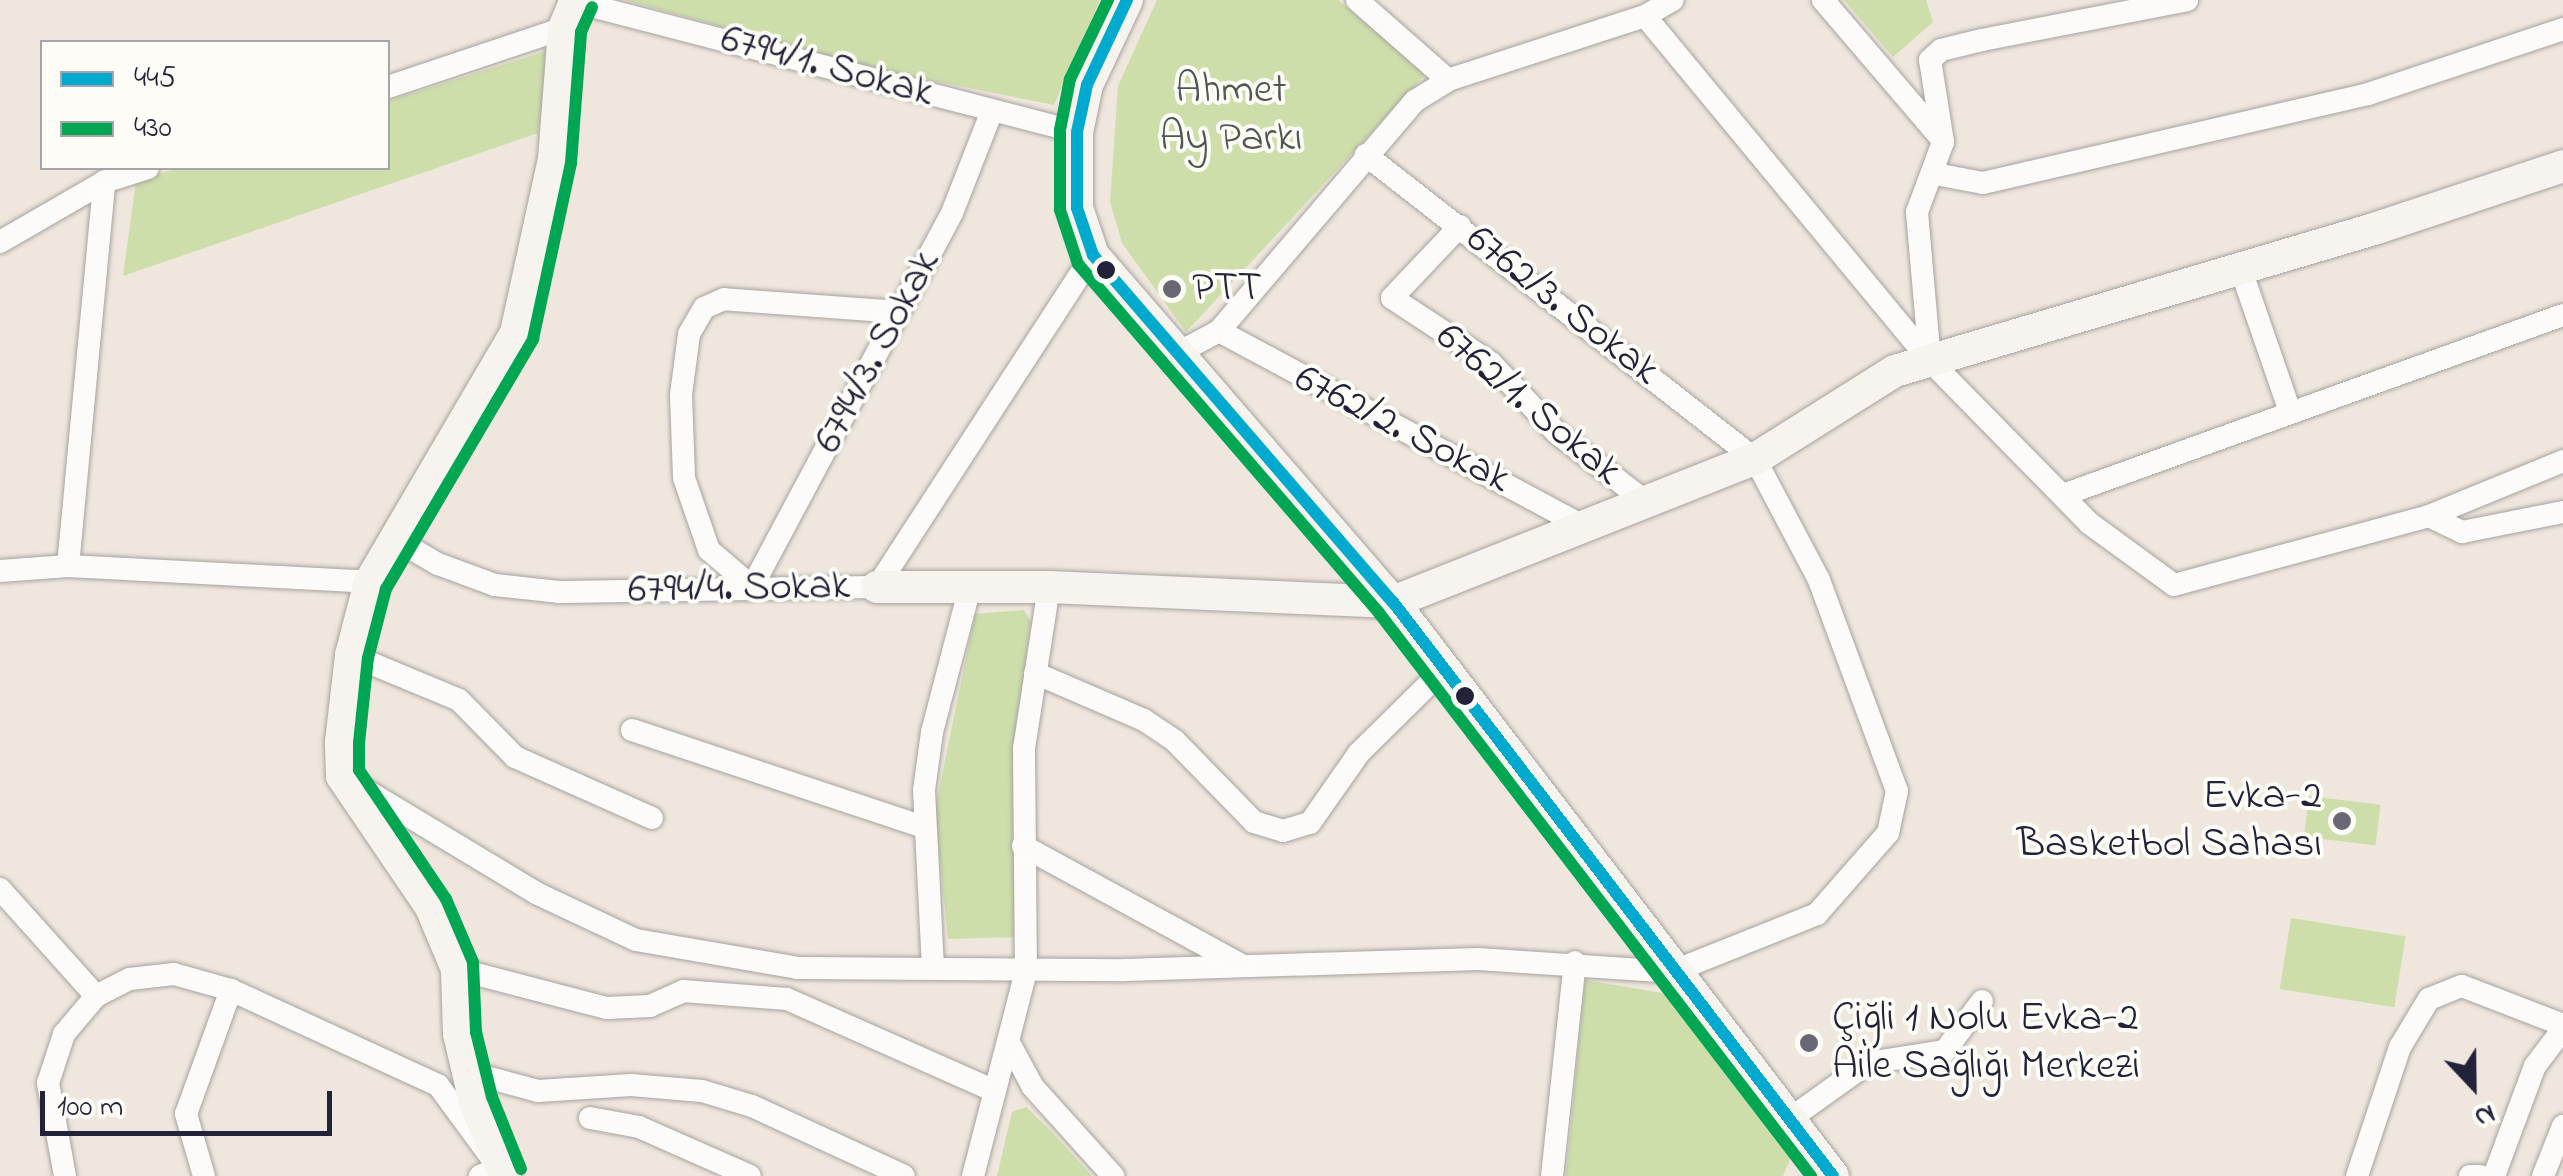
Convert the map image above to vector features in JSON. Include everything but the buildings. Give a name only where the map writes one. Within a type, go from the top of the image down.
[{"type":"street","points":[[1127,0],[1086,85],[1078,132],[1077,208],[1093,255],[1393,602],[1441,672],[1788,1121],[1821,1171]]},
{"type":"street","points":[[1358,0],[1448,80]]},
{"type":"street","points":[[1178,354],[1218,331],[1415,101],[1448,80],[1645,16],[1672,0]]},
{"type":"street","points":[[1823,0],[1943,142]]},
{"type":"street","points":[[1930,361],[1917,212],[1935,174],[1943,142],[1930,60],[1941,50],[2187,0]]},
{"type":"street","points":[[390,86],[572,10],[554,160],[516,333],[370,582],[351,655],[342,776],[431,906],[458,969],[458,1034],[495,1173]]},
{"type":"street","name":"6794/1. Sokak","points":[[572,10],[1078,132]]},
{"type":"street","points":[[1645,16],[1930,361],[2089,523],[2174,585],[2429,516],[2563,461]]},
{"type":"street","points":[[1935,174],[1983,183],[2368,94],[2563,29]]},
{"type":"street","name":"6794/3. Sokak","points":[[752,587],[952,213],[992,111]]},
{"type":"street","name":"6762/3. Sokak","points":[[1366,155],[1756,458]]},
{"type":"street","points":[[878,587],[1050,587],[1393,602],[1756,458],[1896,371],[2241,270],[2563,166]]},
{"type":"street","points":[[0,242],[104,182],[142,170]]},
{"type":"street","points":[[68,566],[104,182]]},
{"type":"street","name":"6762/1. Sokak","points":[[1460,226],[1392,298],[1491,363],[1557,433],[1646,502]]},
{"type":"street","name":"6794/4. Sokak","points":[[395,539],[438,564],[495,585],[559,592],[878,587],[1093,255]]},
{"type":"street","points":[[2241,270],[2290,409]]},
{"type":"street","points":[[752,587],[709,550],[684,478],[680,395],[690,334],[704,308],[724,299],[899,312]]},
{"type":"street","points":[[2063,495],[2290,409],[2563,315]]},
{"type":"street","name":"6762/2. Sokak","points":[[1218,331],[1586,528]]},
{"type":"street","points":[[342,776],[536,892],[636,940],[712,958],[798,968],[1026,971],[1239,964],[1575,962],[1672,972],[1817,914],[1888,833],[1897,791],[1818,578],[1756,458]]},
{"type":"street","points":[[2429,516],[2462,532],[2563,512]]},
{"type":"street","points":[[0,571],[68,566],[370,582]]},
{"type":"street","points":[[973,1176],[1026,971],[1024,748],[1050,587]]},
{"type":"street","points":[[933,968],[923,828],[932,732],[970,588]]},
{"type":"street","points":[[351,655],[459,700],[515,757],[652,818]]},
{"type":"street","points":[[1035,673],[1144,720],[1175,740],[1254,822],[1282,831],[1310,823],[1359,753],[1441,672]]},
{"type":"street","points":[[632,730],[923,828]]},
{"type":"street","points":[[1023,846],[1239,964]]},
{"type":"street","points":[[0,890],[96,996]]},
{"type":"street","points":[[1552,1176],[1575,962]]},
{"type":"street","points":[[458,969],[607,1008],[650,1006],[683,991],[787,999],[995,1091]]},
{"type":"street","points":[[64,1176],[48,1083],[64,1034],[96,996],[130,979],[174,974],[231,990],[438,1085],[495,1173]]},
{"type":"street","points":[[2357,1176],[2400,1048],[2429,999],[2462,986],[2563,1027],[2536,1066],[2494,1176]]},
{"type":"street","points":[[204,1176],[186,1114],[231,990]]},
{"type":"street","points":[[1788,1121],[1868,1063],[1944,1051],[1982,1001]]},
{"type":"street","points":[[1008,1041],[1033,1087],[1114,1176]]},
{"type":"street","points":[[468,1072],[538,1092],[631,1086],[702,1091],[752,1106],[904,1176]]},
{"type":"street","points":[[590,1118],[638,1127],[750,1176]]},
{"type":"street","points":[[2543,1176],[2563,1126]]},
{"type":"street","points":[[2470,1176],[2480,1176]]},
{"type":"green space","points":[[624,0],[1100,0],[1054,105],[893,73]]},
{"type":"green space","name":"Ahmet Ay Parkı","points":[[1157,0],[1338,0],[1426,74],[1186,332],[1122,243],[1110,202],[1118,86]]},
{"type":"green space","points":[[1844,0],[1926,0],[1933,22],[1893,57]]},
{"type":"green space","points":[[549,50],[538,133],[123,276],[136,181],[172,170],[390,170],[390,100]]},
{"type":"green space","points":[[1024,610],[1031,622],[1014,747],[1017,937],[948,939],[935,810],[975,614]]},
{"type":"green space","name":"Evka-2 Basketbol Sahası","points":[[2309,796],[2380,805],[2375,845],[2304,837]]},
{"type":"green space","points":[[2291,918],[2406,936],[2394,1007],[2280,989]]},
{"type":"green space","points":[[1585,980],[1668,994],[1793,1152],[1783,1176],[1566,1176]]},
{"type":"green space","points":[[1026,1107],[1092,1176],[997,1176],[1012,1112]]},
{"type":"transit line","name":"430","points":[[1108,0],[1070,79],[1060,130],[1060,210],[1078,264],[1379,613],[1811,1176]]},
{"type":"transit line","name":"445","points":[[1127,0],[1087,85],[1077,132],[1077,208],[1093,255],[1393,602],[1833,1176]]},
{"type":"transit line","name":"430","points":[[521,1169],[492,1097],[476,1032],[473,962],[446,899],[359,770],[359,743],[368,658],[386,589],[533,339],[571,163],[581,32],[592,7]]},
{"type":"place","name":"PTT","points":[[1172,289]]},
{"type":"place","name":"Evka-2 Basketbol Sahası","points":[[2342,821]]},
{"type":"place","name":"Çiğli 1 Nolu Evka-2 Aile Sağlığı Merkezi","points":[[1809,1043]]}]
